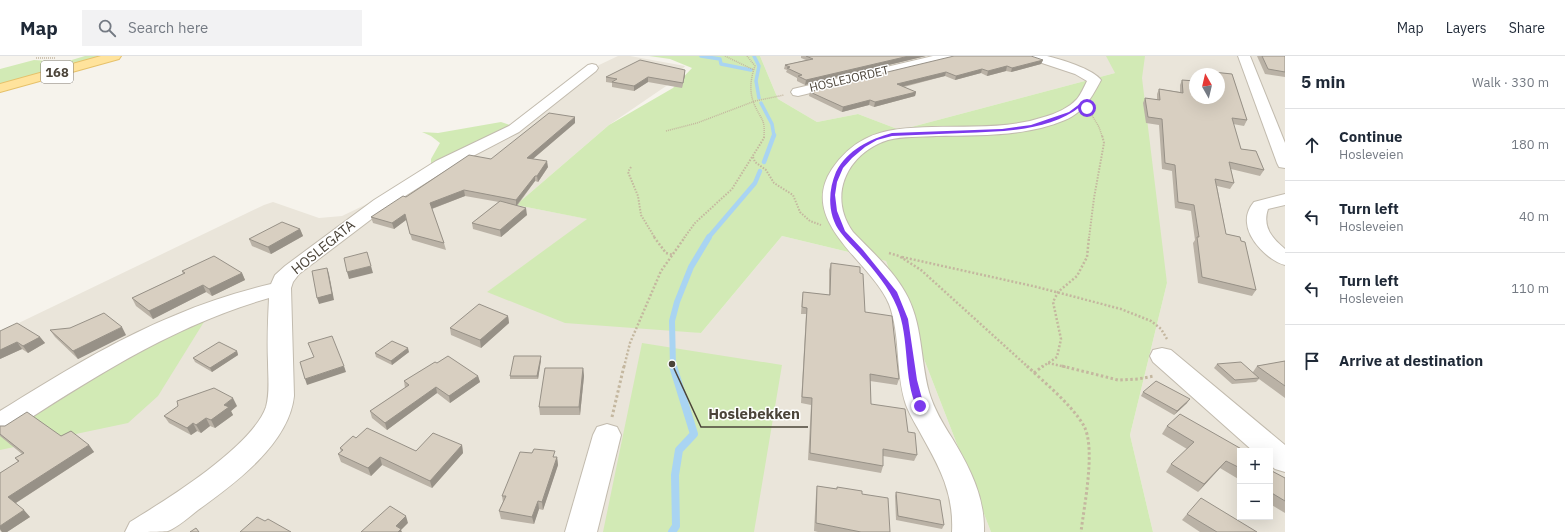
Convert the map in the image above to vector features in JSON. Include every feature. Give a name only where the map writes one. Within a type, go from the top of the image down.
[{"type":"main road","name":"168","points":[[0,88],[114,56]]},
{"type":"street","name":"HOSLEJORDET","points":[[798,92],[948,56]]},
{"type":"street","points":[[968,532],[969,524],[965,492],[920,406],[914,380],[905,319],[894,292],[861,251],[842,231],[834,211],[832,195],[834,182],[841,168],[850,157],[876,139],[892,135],[915,133],[981,131],[1032,126],[1056,119],[1070,112],[1081,104],[1089,94],[1094,80],[1079,71],[1034,56]]},
{"type":"street","points":[[1244,56],[1285,163]]},
{"type":"street","name":"HOSLEGATA","points":[[280,288],[283,280],[292,270],[369,211],[442,166],[514,129],[592,68]]},
{"type":"street","points":[[1285,200],[1260,206],[1256,214],[1256,225],[1261,237],[1273,250],[1285,259]]},
{"type":"street","points":[[0,424],[108,360],[168,327],[209,309],[244,297],[280,288],[281,378],[279,408],[269,430],[226,472],[174,511],[141,532]]},
{"type":"street","points":[[1171,364],[1285,461]]},
{"type":"street","points":[[582,532],[607,434]]},
{"type":"path","points":[[725,56],[754,70]]},
{"type":"path","points":[[607,434],[630,342],[661,271],[695,223],[732,189],[764,138],[765,125],[763,118],[755,106],[755,101],[750,88],[750,79],[755,66],[747,56]]},
{"type":"path","points":[[666,131],[697,122],[755,101],[798,92]]},
{"type":"path","points":[[1034,373],[1057,357],[1061,339],[1053,302],[1058,292],[1077,276],[1087,257],[1094,198],[1104,143],[1099,127],[1093,116],[1087,108],[1081,104]]},
{"type":"path","points":[[752,156],[755,162],[766,170],[774,183],[793,195],[800,212],[810,221],[832,230],[842,231]]},
{"type":"path","points":[[631,167],[628,172],[638,196],[641,214],[656,241],[666,253],[673,255]]},
{"type":"path","points":[[861,251],[880,251],[1058,292],[1144,317],[1156,324],[1165,333],[1169,346],[1171,364],[1138,379],[1118,380],[1048,363]]},
{"type":"path","points":[[899,256],[921,270],[1034,373],[1065,403],[1084,427],[1090,452],[1081,532]]},
{"type":"shaded area","points":[[618,56],[630,56],[685,66],[672,82],[609,125],[516,205],[588,219],[488,292],[701,333],[782,236],[886,261],[991,532],[0,532],[0,332],[264,205],[273,202],[319,218],[342,216],[523,129],[599,65]]},
{"type":"shaded area","points":[[760,56],[1285,56],[1285,532],[1153,532],[1130,435],[1167,283],[1115,73],[900,130],[858,114],[817,122],[778,99]]},
{"type":"green space","points":[[85,56],[107,56],[0,85],[0,69],[34,60],[65,62]]},
{"type":"green space","points":[[649,56],[760,56],[778,99],[817,122],[858,114],[900,130],[1115,73],[1106,56],[1145,56],[1142,78],[1167,283],[1130,435],[1153,532],[991,532],[886,261],[782,236],[701,333],[565,323],[487,292],[587,219],[516,205],[609,125],[673,88],[692,68],[670,59]]},
{"type":"green space","points":[[501,122],[510,125],[496,134],[476,141],[451,158],[439,164],[431,163],[431,159],[440,143],[431,136],[422,132],[438,133]]},
{"type":"green space","points":[[207,317],[158,396],[128,423],[0,450],[0,433],[84,376]]},
{"type":"green space","points":[[642,343],[782,365],[754,532],[603,532]]},
{"type":"building","points":[[806,56],[909,56],[806,80],[798,76],[802,75],[787,68],[790,67],[785,65],[813,59]]},
{"type":"building","points":[[954,56],[1031,56],[1043,60],[1012,68],[1007,66],[988,71],[982,69],[956,76],[946,72],[897,84],[916,92],[875,102],[870,100],[843,107],[810,92],[823,88],[821,88]]},
{"type":"building","points":[[1262,56],[1285,56],[1285,72],[1268,69]]},
{"type":"building","points":[[640,60],[685,70],[683,83],[648,77],[634,86],[612,82],[617,79],[606,77]]},
{"type":"building","points":[[1225,73],[1232,74],[1247,120],[1232,118],[1241,149],[1256,151],[1264,170],[1229,162],[1234,183],[1215,179],[1226,234],[1240,237],[1241,241],[1245,242],[1256,290],[1202,277],[1197,237],[1199,237],[1194,205],[1178,202],[1175,165],[1165,163],[1162,119],[1148,117],[1145,98],[1160,100],[1159,89],[1183,93],[1182,80],[1189,81],[1189,104],[1225,104]]},
{"type":"building","points":[[549,113],[575,117],[527,158],[547,161],[537,176],[535,176],[516,200],[464,190],[430,203],[444,243],[410,234],[405,214],[392,223],[371,217],[403,196],[406,197],[469,155],[491,159]]},
{"type":"building","points":[[500,201],[526,208],[500,230],[472,223]]},
{"type":"building","points":[[282,222],[300,229],[268,247],[249,239]]},
{"type":"building","points":[[367,252],[371,266],[347,272],[344,258]]},
{"type":"building","points":[[214,256],[242,273],[209,289],[203,285],[149,311],[132,298],[185,273],[182,271]]},
{"type":"building","points":[[831,263],[860,267],[860,273],[863,274],[865,312],[892,316],[899,379],[870,374],[871,404],[905,409],[908,432],[915,433],[917,455],[883,449],[883,466],[810,453],[812,398],[802,397],[807,308],[802,307],[803,292],[830,295]]},
{"type":"building","points":[[327,268],[332,294],[317,298],[312,271]]},
{"type":"building","points":[[479,304],[508,316],[480,340],[450,328]]},
{"type":"building","points":[[104,313],[122,327],[73,351],[50,330],[70,328]]},
{"type":"building","points":[[17,323],[40,337],[23,346],[17,342],[0,350],[0,331]]},
{"type":"building","points":[[332,336],[344,366],[305,379],[300,362],[314,357],[308,343]]},
{"type":"building","points":[[392,341],[408,348],[391,361],[375,353]]},
{"type":"building","points":[[219,342],[237,351],[210,368],[193,358]]},
{"type":"building","points":[[448,356],[478,376],[449,396],[436,387],[385,423],[370,411],[409,385],[404,381],[435,362],[437,363]]},
{"type":"building","points":[[514,356],[541,356],[537,376],[510,376]]},
{"type":"building","points":[[1285,361],[1285,386],[1257,366]]},
{"type":"building","points":[[1241,362],[1259,378],[1235,380],[1217,364]]},
{"type":"building","points":[[545,368],[583,368],[579,407],[539,407]]},
{"type":"building","points":[[1156,381],[1190,399],[1177,411],[1143,392]]},
{"type":"building","points":[[214,388],[233,398],[224,405],[229,407],[211,420],[206,418],[196,425],[193,423],[187,428],[164,416],[178,406],[177,401]]},
{"type":"building","points":[[27,412],[61,436],[71,431],[89,445],[8,497],[24,510],[0,526],[0,473],[19,461],[15,458],[24,453],[0,434],[0,426],[5,426]]},
{"type":"building","points":[[1180,414],[1240,448],[1237,448],[1237,466],[1226,461],[1204,484],[1171,464],[1194,442],[1167,426]]},
{"type":"building","points":[[367,428],[416,451],[433,433],[462,445],[430,481],[380,457],[368,468],[338,454],[343,450],[340,448],[353,436],[356,438]]},
{"type":"building","points":[[534,449],[555,451],[553,457],[557,457],[542,502],[538,501],[532,517],[499,511],[506,496],[502,496],[520,452],[532,453]]},
{"type":"building","points":[[1273,472],[1285,478],[1285,501],[1273,494]]},
{"type":"building","points":[[817,486],[837,489],[837,487],[862,491],[862,494],[888,498],[890,532],[861,532],[816,523]]},
{"type":"building","points":[[896,492],[940,500],[944,525],[898,516]]},
{"type":"building","points":[[1201,498],[1257,532],[1217,532],[1187,514]]},
{"type":"building","points":[[390,506],[406,516],[396,526],[401,529],[398,532],[361,532]]},
{"type":"building","points":[[257,517],[265,521],[268,519],[291,532],[240,532]]},
{"type":"building","points":[[196,528],[199,532],[190,532]]},
{"type":"waterway","points":[[701,56],[720,59],[721,64],[751,70]]},
{"type":"waterway","points":[[754,56],[759,66],[756,81],[759,98]]},
{"type":"waterway","points":[[761,103],[772,124],[774,135]]},
{"type":"waterway","points":[[764,162],[774,135]]},
{"type":"waterway","points":[[708,238],[755,183],[760,171]]},
{"type":"waterway","points":[[673,367],[672,321],[677,302],[691,267],[709,237]]},
{"type":"waterway","points":[[672,532],[676,526],[675,475],[679,450],[694,434],[673,366]]},
{"type":"place","name":"Hoslebekken","points":[[672,364]]},
{"type":"route","points":[[920,406],[914,380],[905,319],[894,292],[861,251],[842,231],[834,211],[832,195],[834,182],[841,168],[850,157],[864,146],[876,139],[892,135],[974,132],[1032,126],[1056,119],[1070,112],[1081,104],[1087,108]]}]
